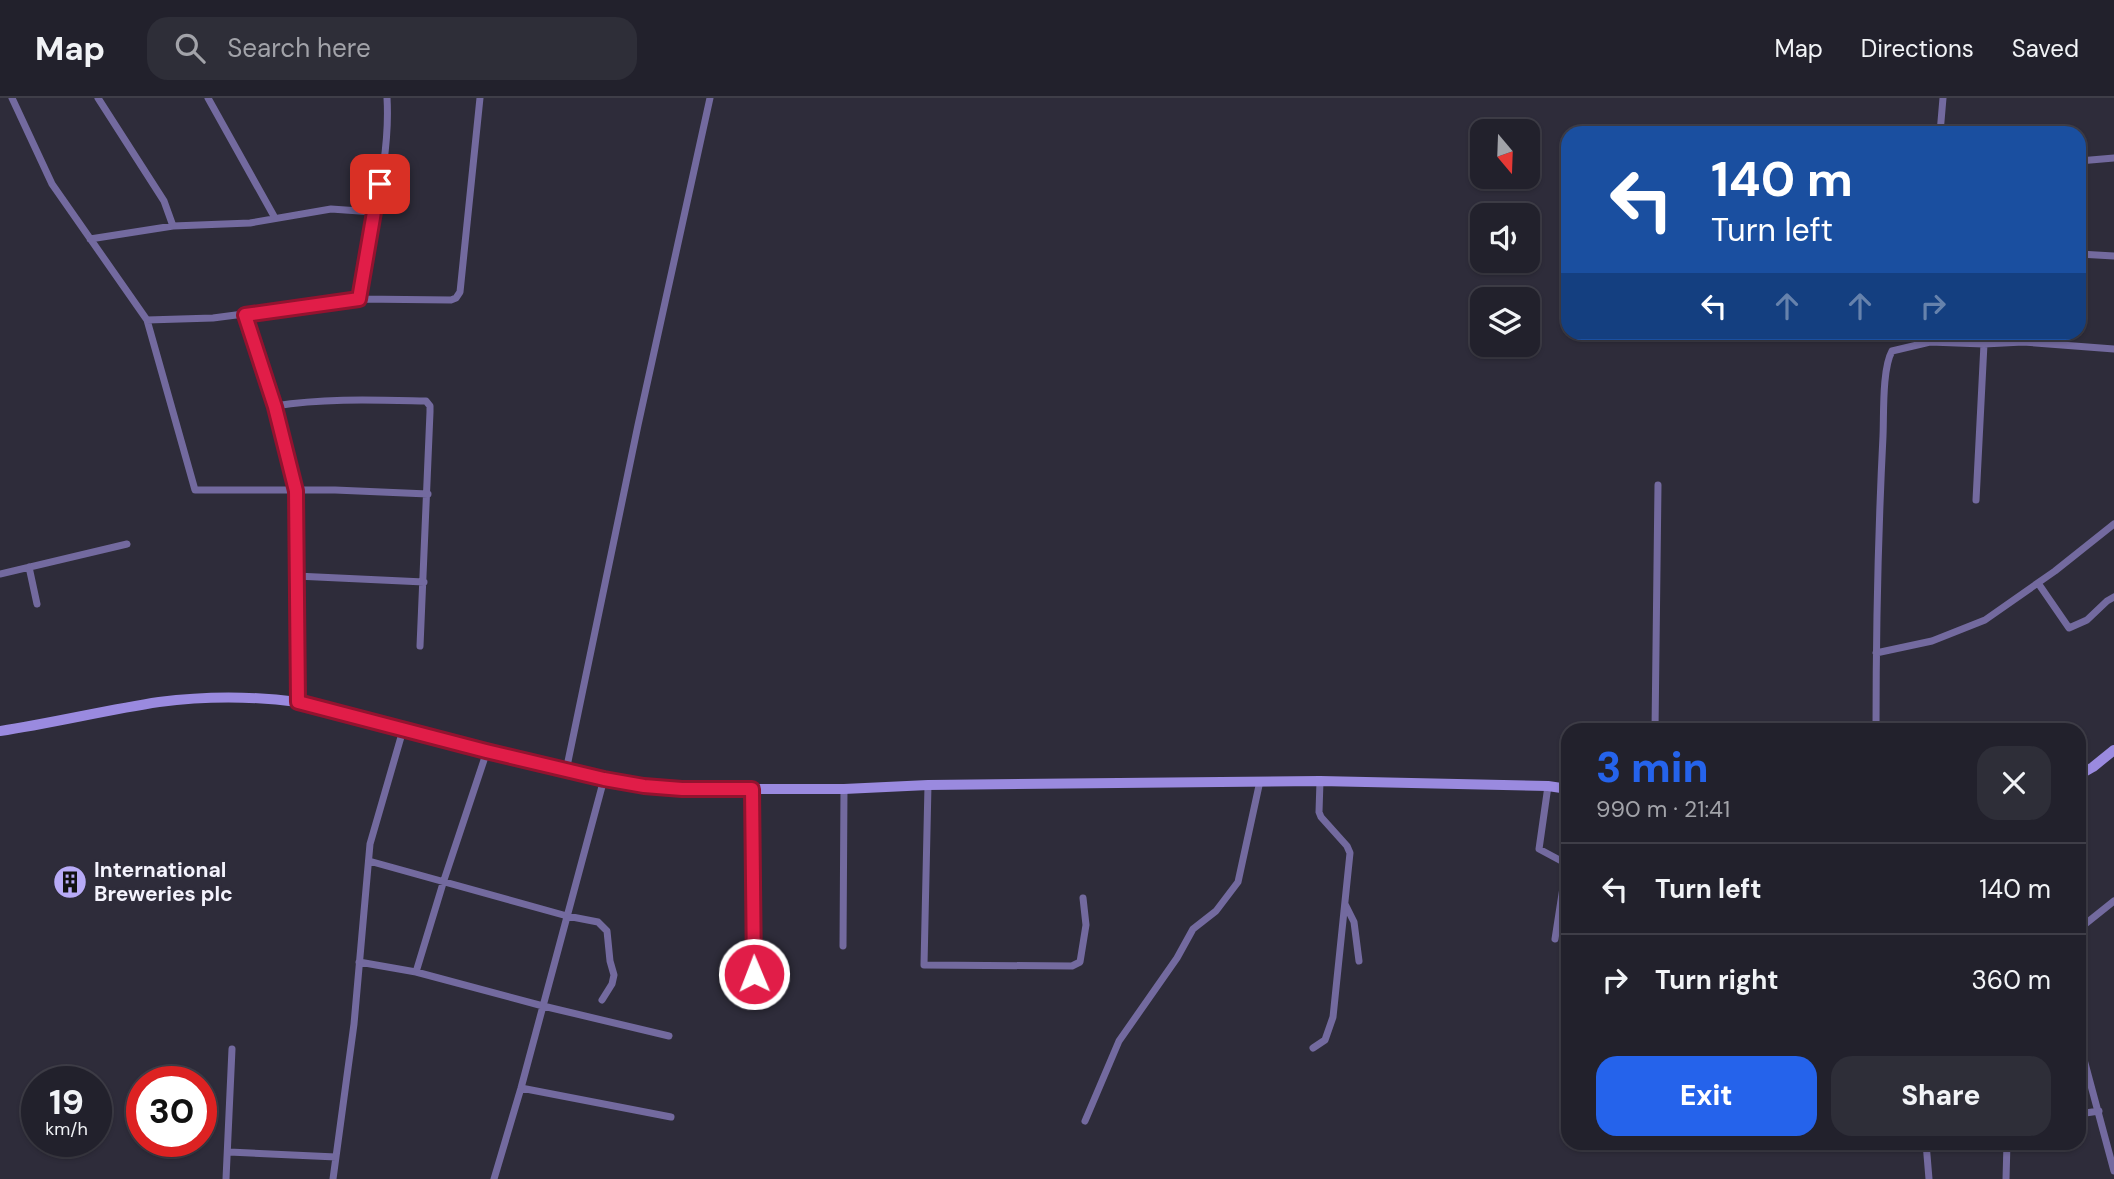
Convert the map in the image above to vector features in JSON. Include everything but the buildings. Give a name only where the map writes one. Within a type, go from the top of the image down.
[{"type":"main road","points":[[0,731],[159,702],[263,697],[298,702],[566,771],[644,786],[682,789],[844,789],[928,785],[1260,781],[1561,788]]},
{"type":"main road","points":[[2086,771],[2114,750]]},
{"type":"street","points":[[12,98],[52,184],[147,320],[195,490],[335,490],[428,494]]},
{"type":"street","points":[[98,98],[164,201],[173,226]]},
{"type":"street","points":[[208,98],[275,218]]},
{"type":"street","points":[[359,299],[380,184],[387,98]]},
{"type":"street","points":[[147,320],[245,315],[359,299],[451,300],[459,296],[480,98]]},
{"type":"street","points":[[566,771],[710,98]]},
{"type":"street","points":[[1941,126],[1943,98]]},
{"type":"street","points":[[2086,161],[2114,158]]},
{"type":"street","points":[[90,239],[173,226],[250,223],[331,209],[374,212]]},
{"type":"street","points":[[2086,254],[2114,256]]},
{"type":"street","points":[[245,315],[275,407],[296,491],[298,702]]},
{"type":"street","points":[[1876,723],[1879,503],[1889,355],[1899,348],[1930,342],[2023,342],[2114,349]]},
{"type":"street","points":[[1976,500],[1984,344]]},
{"type":"street","points":[[275,407],[304,401],[329,400],[426,401],[430,406],[421,646]]},
{"type":"street","points":[[1655,723],[1658,485]]},
{"type":"street","points":[[1876,653],[1931,641],[1985,620],[2114,524]]},
{"type":"street","points":[[0,574],[127,544]]},
{"type":"street","points":[[29,567],[37,604]]},
{"type":"street","points":[[296,576],[424,582]]},
{"type":"street","points":[[2038,583],[2069,628],[2087,620],[2114,597]]},
{"type":"street","points":[[334,1179],[354,1024],[370,844],[404,730]]},
{"type":"street","points":[[416,972],[486,751]]},
{"type":"street","points":[[494,1179],[604,779]]},
{"type":"street","points":[[1085,1121],[1119,1041],[1177,958],[1193,929],[1216,911],[1238,882],[1260,781]]},
{"type":"street","points":[[1313,1048],[1325,1040],[1333,1017],[1350,853],[1319,813],[1320,781]]},
{"type":"street","points":[[928,785],[924,965],[1077,964],[1080,962],[1086,925],[1083,898]]},
{"type":"street","points":[[1548,786],[1539,849],[1561,863]]},
{"type":"street","points":[[752,789],[754,974]]},
{"type":"street","points":[[843,946],[844,789]]},
{"type":"street","points":[[369,861],[567,916],[598,922],[607,931],[614,975],[602,1000]]},
{"type":"street","points":[[2086,923],[2114,901]]},
{"type":"street","points":[[1555,939],[1561,903]]},
{"type":"street","points":[[1345,904],[1354,922],[1359,961]]},
{"type":"street","points":[[359,962],[416,972],[669,1036]]},
{"type":"street","points":[[226,1179],[232,1049]]},
{"type":"street","points":[[2086,1066],[2114,1171]]},
{"type":"street","points":[[521,1088],[670,1116]]},
{"type":"street","points":[[2086,1113],[2099,1111]]},
{"type":"street","points":[[1927,1150],[1929,1179]]},
{"type":"street","points":[[2006,1179],[2007,1150]]},
{"type":"street","points":[[229,1152],[336,1157]]},
{"type":"place","name":"International Breweries plc","points":[[70,882]]},
{"type":"route","points":[[380,184],[359,299],[315,303],[245,315],[275,407],[296,491],[298,702],[604,779],[682,789],[752,789],[754,974]]}]
